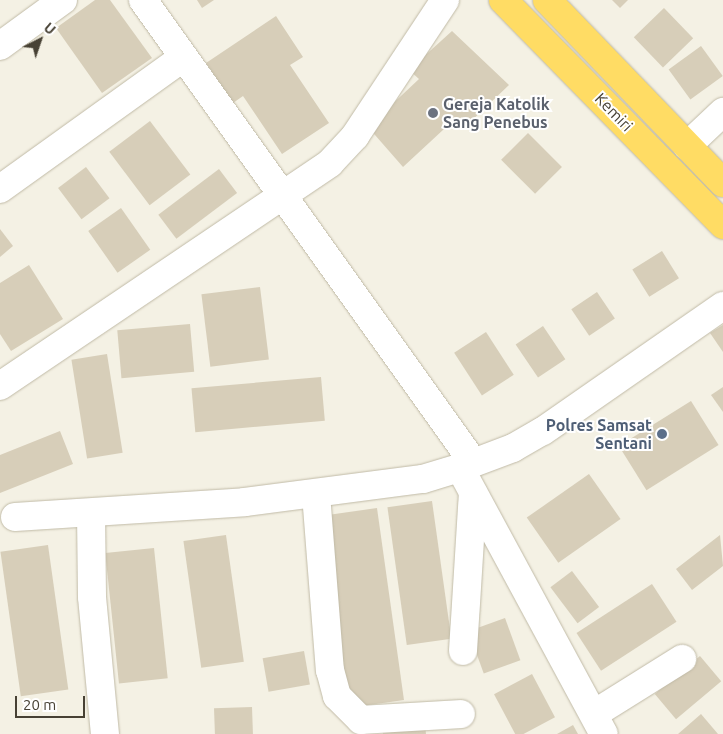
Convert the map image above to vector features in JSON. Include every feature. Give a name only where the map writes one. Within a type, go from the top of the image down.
[{"type":"highway","name":"Kemiri","points":[[503,0],[723,225]]},
{"type":"highway","name":"Kemiri","points":[[553,6],[723,183]]},
{"type":"highway","points":[[536,33],[553,6]]},
{"type":"street","points":[[0,46],[63,0]]},
{"type":"street","points":[[143,0],[182,58],[283,195],[466,465],[473,492],[599,724],[682,659]]},
{"type":"street","points":[[0,386],[330,163],[347,146],[446,0]]},
{"type":"street","points":[[0,188],[182,58]]},
{"type":"street","points":[[687,146],[723,112]]},
{"type":"street","points":[[15,517],[173,510],[316,494],[423,479],[513,448],[544,431],[723,306]]},
{"type":"street","points":[[463,651],[473,492]]},
{"type":"street","points":[[316,494],[330,670],[338,696],[361,720],[461,714]]},
{"type":"street","points":[[91,513],[92,597],[105,734]]},
{"type":"building","points":[[95,0],[110,0],[152,58],[102,93],[56,28]]},
{"type":"building","points":[[197,0],[214,0],[202,8]]},
{"type":"building","points":[[612,0],[628,0],[620,8]]},
{"type":"building","points":[[664,8],[693,38],[663,67],[634,37]]},
{"type":"building","points":[[276,16],[303,57],[290,65],[329,123],[282,154],[243,96],[233,103],[206,63]]},
{"type":"building","points":[[452,31],[509,85],[466,126],[457,117],[403,167],[368,127],[419,79],[409,70]]},
{"type":"building","points":[[701,46],[723,76],[690,99],[669,70]]},
{"type":"building","points":[[150,121],[190,175],[150,205],[109,152]]},
{"type":"building","points":[[528,133],[562,167],[535,194],[501,160]]},
{"type":"building","points":[[86,167],[109,198],[82,219],[58,188]]},
{"type":"building","points":[[219,169],[237,193],[176,239],[158,215]]},
{"type":"building","points":[[121,208],[150,250],[117,273],[88,231]]},
{"type":"building","points":[[0,229],[13,246],[0,257]]},
{"type":"building","points":[[662,251],[679,278],[649,297],[632,270]]},
{"type":"building","points":[[29,265],[63,319],[11,351],[0,334],[0,283]]},
{"type":"building","points":[[260,287],[269,359],[210,367],[201,294]]},
{"type":"building","points":[[597,292],[615,319],[589,336],[571,309]]},
{"type":"building","points":[[190,324],[194,372],[121,378],[117,330]]},
{"type":"building","points":[[723,325],[723,352],[710,333]]},
{"type":"building","points":[[543,326],[565,359],[538,378],[516,344]]},
{"type":"building","points":[[486,332],[514,375],[482,395],[454,353]]},
{"type":"building","points":[[107,354],[123,453],[87,458],[71,360]]},
{"type":"building","points":[[321,377],[325,421],[195,432],[191,388]]},
{"type":"building","points":[[723,387],[723,412],[711,395]]},
{"type":"building","points":[[691,401],[719,445],[646,490],[619,446]]},
{"type":"building","points":[[60,431],[73,464],[0,493],[0,455]]},
{"type":"building","points":[[589,474],[621,519],[558,563],[527,518]]},
{"type":"building","points":[[432,501],[451,639],[407,645],[387,507]]},
{"type":"building","points":[[377,508],[404,700],[350,708],[323,516]]},
{"type":"building","points":[[226,535],[244,662],[201,668],[183,541]]},
{"type":"building","points":[[720,535],[723,566],[692,590],[676,569]]},
{"type":"building","points":[[48,545],[68,690],[21,696],[0,552]]},
{"type":"building","points":[[154,548],[168,678],[119,683],[105,553]]},
{"type":"building","points":[[572,571],[599,607],[578,623],[550,587]]},
{"type":"building","points":[[652,584],[677,622],[601,671],[577,633]]},
{"type":"building","points":[[505,618],[520,660],[484,674],[468,631]]},
{"type":"building","points":[[304,651],[310,684],[269,692],[263,658]]},
{"type":"building","points":[[700,656],[721,681],[676,719],[655,694]]},
{"type":"building","points":[[532,674],[555,717],[524,734],[515,734],[494,694]]},
{"type":"building","points":[[252,707],[253,734],[215,734],[214,708]]},
{"type":"building","points":[[701,714],[718,734],[678,734]]},
{"type":"building","points":[[425,724],[426,734],[383,734],[382,729]]},
{"type":"building","points":[[573,725],[578,734],[557,734]]},
{"type":"place","name":"Gereja Katolik Sang Penebus","points":[[433,113]]},
{"type":"place","name":"Polres Samsat Sentani","points":[[662,434]]}]
